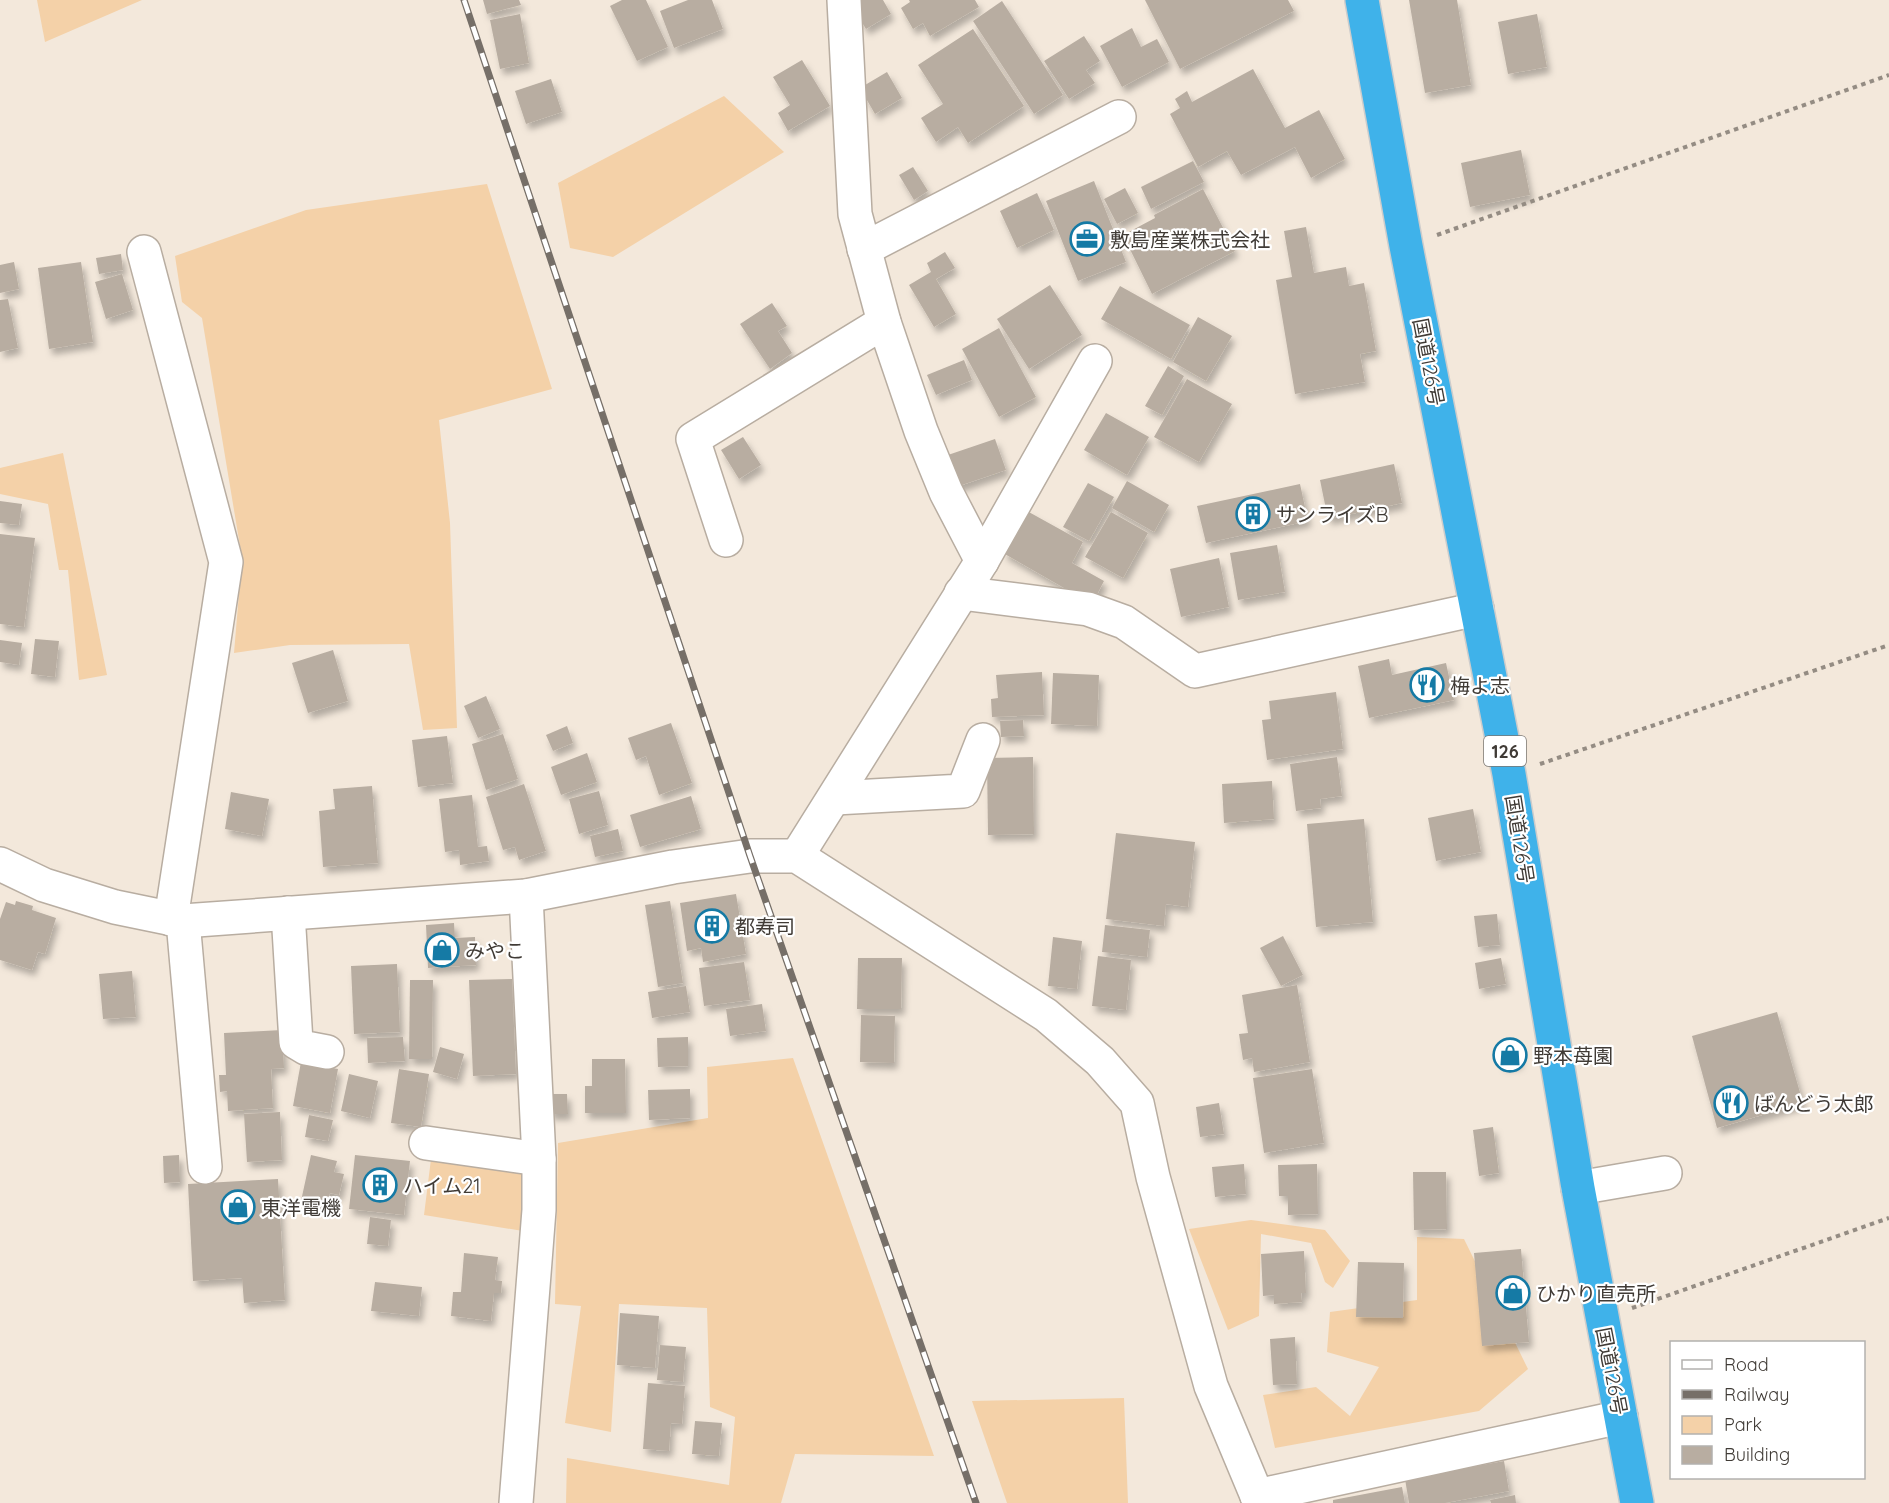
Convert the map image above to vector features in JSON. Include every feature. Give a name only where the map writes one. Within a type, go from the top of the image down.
[{"type":"highway","name":"国道126号","points":[[1362,0],[1406,246],[1509,774],[1601,1319],[1637,1503]]},
{"type":"street","points":[[844,0],[855,213],[884,322],[921,431],[946,492],[982,561]]},
{"type":"street","points":[[864,249],[1119,117]]},
{"type":"street","points":[[144,252],[226,562],[177,920],[205,1167]]},
{"type":"street","points":[[726,540],[693,440],[884,322]]},
{"type":"street","points":[[797,856],[982,561],[1095,361]]},
{"type":"street","points":[[961,593],[1088,609],[1124,622],[1195,671],[1477,609]]},
{"type":"street","points":[[835,798],[963,791],[982,740]]},
{"type":"street","points":[[0,864],[44,885],[115,907],[177,920],[526,896],[674,867],[750,856],[797,856],[1046,1015],[1101,1061],[1137,1103],[1153,1178],[1211,1386],[1259,1499],[1621,1417]]},
{"type":"street","points":[[516,1503],[539,1210],[539,1160],[526,896]]},
{"type":"street","points":[[288,913],[296,1042],[306,1048],[327,1052]]},
{"type":"street","points":[[426,1143],[539,1160]]},
{"type":"street","points":[[1578,1188],[1665,1173]]},
{"type":"path","points":[[1406,246],[1889,75]]},
{"type":"path","points":[[1509,774],[1889,645]]},
{"type":"path","points":[[1601,1319],[1889,1218]]},
{"type":"green space","points":[[37,0],[142,0],[45,42]]},
{"type":"green space","points":[[724,96],[784,152],[613,257],[570,248],[558,183]]},
{"type":"green space","points":[[487,184],[552,389],[439,420],[450,523],[457,728],[423,730],[409,644],[290,645],[234,653],[242,558],[202,318],[182,302],[175,256],[306,210]]},
{"type":"green space","points":[[63,453],[107,675],[79,680],[68,570],[59,570],[48,504],[0,494],[0,468]]},
{"type":"green space","points":[[793,1058],[934,1456],[795,1454],[781,1503],[566,1503],[567,1458],[729,1485],[735,1417],[710,1407],[707,1308],[619,1304],[611,1432],[565,1423],[581,1306],[555,1304],[558,1143],[708,1118],[707,1067]]},
{"type":"green space","points":[[431,1159],[521,1170],[523,1231],[424,1215]]},
{"type":"green space","points":[[1251,1220],[1325,1230],[1350,1261],[1333,1288],[1325,1282],[1311,1243],[1261,1234],[1259,1316],[1228,1330],[1189,1229]]},
{"type":"green space","points":[[1417,1237],[1464,1239],[1528,1369],[1479,1411],[1275,1448],[1263,1395],[1316,1387],[1350,1416],[1379,1367],[1327,1352],[1330,1312],[1417,1300]]},
{"type":"green space","points":[[1124,1398],[1128,1503],[1007,1503],[972,1401]]},
{"type":"building","points":[[483,0],[519,0],[521,5],[487,14]]},
{"type":"building","points":[[622,0],[646,0],[668,47],[637,61],[610,6]]},
{"type":"building","points":[[688,0],[712,0],[723,29],[674,48],[660,11]]},
{"type":"building","points":[[883,0],[891,14],[866,29],[849,1]]},
{"type":"building","points":[[909,0],[975,0],[979,7],[930,36],[923,23],[913,29],[901,8],[910,2]]},
{"type":"building","points":[[1145,0],[1288,0],[1294,11],[1180,69]]},
{"type":"building","points":[[1409,0],[1457,0],[1471,85],[1425,93]]},
{"type":"building","points":[[1002,1],[1063,95],[1034,114],[973,21]]},
{"type":"building","points":[[520,14],[529,63],[500,69],[490,20]]},
{"type":"building","points":[[1537,14],[1547,67],[1508,74],[1498,22]]},
{"type":"building","points":[[1132,28],[1141,47],[1157,39],[1169,62],[1122,87],[1100,46]]},
{"type":"building","points":[[973,29],[1024,106],[968,143],[958,127],[936,142],[921,118],[943,104],[918,65]]},
{"type":"building","points":[[1084,36],[1100,61],[1086,70],[1095,83],[1069,99],[1044,61]]},
{"type":"building","points":[[802,60],[830,106],[788,131],[778,113],[790,105],[773,77]]},
{"type":"building","points":[[1253,69],[1285,128],[1319,110],[1345,159],[1311,178],[1295,147],[1241,175],[1227,151],[1198,167],[1170,114],[1180,108],[1175,99],[1187,91],[1192,102]]},
{"type":"building","points":[[887,72],[902,98],[875,114],[860,88]]},
{"type":"building","points":[[551,79],[562,112],[526,124],[515,91]]},
{"type":"building","points":[[1521,150],[1530,195],[1470,207],[1461,163]]},
{"type":"building","points":[[1193,161],[1204,182],[1151,209],[1141,187]]},
{"type":"building","points":[[913,167],[928,191],[914,200],[899,175]]},
{"type":"building","points":[[1094,181],[1126,262],[1078,281],[1046,201]]},
{"type":"building","points":[[1125,188],[1138,213],[1117,224],[1104,199]]},
{"type":"building","points":[[1203,189],[1235,251],[1152,294],[1123,235],[1155,218],[1154,215]]},
{"type":"building","points":[[1037,193],[1054,230],[1017,248],[1000,211]]},
{"type":"building","points":[[1306,227],[1314,273],[1346,267],[1349,286],[1364,283],[1376,351],[1360,354],[1365,382],[1295,394],[1276,280],[1292,277],[1284,231]]},
{"type":"building","points":[[945,252],[955,268],[936,279],[956,314],[934,327],[909,285],[931,272],[927,263]]},
{"type":"building","points":[[121,254],[123,270],[99,274],[96,258]]},
{"type":"building","points":[[14,262],[19,289],[0,293],[0,265]]},
{"type":"building","points":[[81,262],[93,342],[49,349],[38,268]]},
{"type":"building","points":[[122,274],[133,310],[106,319],[95,282]]},
{"type":"building","points":[[1050,285],[1082,335],[1029,369],[997,319]]},
{"type":"building","points":[[1120,286],[1190,325],[1171,359],[1101,319]]},
{"type":"building","points":[[8,299],[18,348],[0,352],[0,300]]},
{"type":"building","points":[[772,303],[787,326],[778,331],[792,353],[770,369],[740,324]]},
{"type":"building","points":[[1198,317],[1232,336],[1206,381],[1173,362]]},
{"type":"building","points":[[999,328],[1036,397],[999,417],[962,349]]},
{"type":"building","points":[[964,360],[972,380],[936,395],[927,375]]},
{"type":"building","points":[[1168,366],[1184,376],[1162,415],[1145,406]]},
{"type":"building","points":[[1187,379],[1232,404],[1199,462],[1154,437]]},
{"type":"building","points":[[1106,413],[1149,437],[1127,475],[1084,450]]},
{"type":"building","points":[[743,437],[761,465],[739,479],[721,450]]},
{"type":"building","points":[[995,439],[1006,470],[956,487],[945,456]]},
{"type":"building","points":[[1394,464],[1402,503],[1328,519],[1320,480]]},
{"type":"building","points":[[1127,481],[1169,505],[1154,532],[1112,508]]},
{"type":"building","points":[[1088,483],[1114,497],[1089,541],[1063,527]]},
{"type":"building","name":"サンライズB","points":[[1300,484],[1308,521],[1206,543],[1197,506]]},
{"type":"building","points":[[0,501],[22,504],[19,525],[0,523]]},
{"type":"building","points":[[1027,511],[1083,542],[1072,563],[1104,581],[1092,604],[1003,553]]},
{"type":"building","points":[[1111,512],[1148,533],[1123,578],[1085,557]]},
{"type":"building","points":[[0,534],[35,538],[24,627],[0,624]]},
{"type":"building","points":[[1277,545],[1285,592],[1238,600],[1230,553]]},
{"type":"building","points":[[1219,558],[1229,607],[1181,617],[1170,569]]},
{"type":"building","points":[[35,639],[59,641],[55,677],[31,674]]},
{"type":"building","points":[[0,640],[22,643],[19,665],[0,662]]},
{"type":"building","points":[[333,650],[348,701],[308,713],[292,663]]},
{"type":"building","points":[[1389,659],[1392,675],[1446,663],[1454,700],[1369,718],[1358,666]]},
{"type":"building","points":[[1042,672],[1044,715],[992,717],[991,699],[998,698],[996,675]]},
{"type":"building","points":[[1053,673],[1099,675],[1097,726],[1051,724]]},
{"type":"building","points":[[1336,692],[1343,749],[1267,760],[1262,720],[1271,719],[1269,701]]},
{"type":"building","points":[[486,696],[500,729],[478,738],[464,706]]},
{"type":"building","points":[[1023,720],[1024,736],[1001,737],[1000,721]]},
{"type":"building","points":[[671,723],[692,783],[659,795],[646,756],[636,760],[628,738]]},
{"type":"building","points":[[567,726],[573,743],[553,751],[546,735]]},
{"type":"building","points":[[503,734],[518,779],[486,790],[472,744]]},
{"type":"building","points":[[447,736],[453,783],[418,787],[412,740]]},
{"type":"building","points":[[587,753],[597,782],[561,795],[551,767]]},
{"type":"building","points":[[1033,757],[1034,834],[988,835],[987,758]]},
{"type":"building","points":[[1337,757],[1342,796],[1320,799],[1321,808],[1296,811],[1290,764]]},
{"type":"building","points":[[1272,781],[1274,819],[1224,823],[1222,784]]},
{"type":"building","points":[[524,784],[546,851],[519,860],[515,847],[503,850],[486,797]]},
{"type":"building","points":[[372,786],[378,863],[323,867],[319,811],[335,809],[333,789]]},
{"type":"building","points":[[599,791],[608,825],[579,834],[569,799]]},
{"type":"building","points":[[231,792],[269,799],[262,836],[225,829]]},
{"type":"building","points":[[472,795],[478,847],[487,846],[489,861],[460,865],[459,850],[445,852],[439,799]]},
{"type":"building","points":[[691,796],[701,829],[640,847],[630,815]]},
{"type":"building","points":[[1473,809],[1481,852],[1436,861],[1428,818]]},
{"type":"building","points":[[1364,819],[1373,922],[1316,927],[1307,824]]},
{"type":"building","points":[[618,829],[623,851],[595,857],[590,836]]},
{"type":"building","points":[[1116,833],[1195,842],[1188,907],[1166,904],[1164,926],[1106,919]]},
{"type":"building","name":"都寿司","points":[[736,894],[746,954],[703,962],[701,948],[687,951],[680,903]]},
{"type":"building","points":[[16,901],[33,906],[32,910],[56,918],[45,954],[38,952],[32,970],[0,960],[0,919],[6,902],[15,905]]},
{"type":"building","points":[[670,901],[683,983],[658,987],[645,905]]},
{"type":"building","points":[[1497,914],[1500,945],[1478,947],[1474,916]]},
{"type":"building","points":[[454,923],[455,938],[475,937],[476,965],[428,968],[426,925]]},
{"type":"building","points":[[1105,925],[1150,930],[1147,957],[1102,952]]},
{"type":"building","points":[[1283,936],[1303,975],[1281,986],[1260,948]]},
{"type":"building","points":[[1053,937],[1082,941],[1077,989],[1048,986]]},
{"type":"building","points":[[1098,956],[1131,960],[1126,1010],[1092,1006]]},
{"type":"building","points":[[858,958],[902,958],[901,1009],[857,1009]]},
{"type":"building","points":[[1501,958],[1506,984],[1479,989],[1475,963]]},
{"type":"building","points":[[744,962],[750,1000],[704,1006],[699,968]]},
{"type":"building","points":[[397,964],[400,1032],[354,1034],[351,966]]},
{"type":"building","points":[[132,971],[136,1017],[103,1019],[99,974]]},
{"type":"building","points":[[512,979],[516,1074],[473,1076],[469,980]]},
{"type":"building","points":[[410,980],[433,980],[432,1059],[409,1059]]},
{"type":"building","points":[[1297,985],[1310,1062],[1254,1072],[1252,1058],[1243,1060],[1239,1034],[1248,1033],[1242,995]]},
{"type":"building","points":[[686,986],[690,1012],[652,1018],[648,992]]},
{"type":"building","points":[[762,1004],[766,1031],[730,1036],[726,1009]]},
{"type":"building","points":[[1777,1012],[1803,1103],[1717,1128],[1692,1036]]},
{"type":"building","points":[[861,1015],[895,1016],[894,1063],[860,1062]]},
{"type":"building","points":[[282,1030],[284,1068],[271,1069],[273,1108],[228,1111],[227,1091],[220,1092],[219,1075],[226,1075],[224,1033]]},
{"type":"building","points":[[403,1037],[405,1061],[368,1063],[367,1038]]},
{"type":"building","points":[[688,1037],[688,1066],[658,1067],[657,1038]]},
{"type":"building","points":[[1517,1046],[1519,1063],[1502,1065],[1500,1048]]},
{"type":"building","points":[[440,1047],[464,1054],[457,1079],[433,1072]]},
{"type":"building","points":[[592,1059],[625,1059],[626,1113],[585,1113],[585,1086],[592,1086]]},
{"type":"building","points":[[301,1062],[338,1069],[330,1113],[293,1106]]},
{"type":"building","points":[[399,1069],[429,1074],[421,1127],[391,1123]]},
{"type":"building","points":[[1312,1069],[1324,1143],[1264,1153],[1253,1078]]},
{"type":"building","points":[[349,1074],[378,1081],[370,1118],[341,1111]]},
{"type":"building","points":[[690,1089],[690,1118],[649,1120],[648,1090]]},
{"type":"building","points":[[548,1094],[567,1094],[568,1114],[549,1114]]},
{"type":"building","points":[[1219,1103],[1224,1134],[1200,1137],[1196,1107]]},
{"type":"building","points":[[280,1112],[282,1160],[247,1162],[244,1114]]},
{"type":"building","points":[[309,1115],[333,1120],[328,1141],[305,1137]]},
{"type":"building","points":[[1493,1127],[1499,1173],[1479,1176],[1473,1130]]},
{"type":"building","points":[[179,1155],[180,1182],[164,1183],[163,1156]]},
{"type":"building","points":[[311,1155],[337,1161],[334,1172],[344,1174],[339,1195],[330,1193],[326,1206],[301,1201]]},
{"type":"building","name":"ハイム21","points":[[355,1155],[410,1161],[404,1215],[349,1209]]},
{"type":"building","points":[[1244,1164],[1246,1194],[1215,1197],[1212,1167]]},
{"type":"building","points":[[1317,1164],[1318,1214],[1288,1215],[1288,1196],[1279,1196],[1278,1165]]},
{"type":"building","points":[[1413,1172],[1446,1172],[1447,1229],[1414,1230]]},
{"type":"building","points":[[278,1179],[285,1300],[244,1303],[242,1278],[193,1281],[188,1184]]},
{"type":"building","points":[[370,1217],[391,1220],[388,1246],[367,1244]]},
{"type":"building","points":[[1521,1249],[1529,1342],[1482,1346],[1474,1253]]},
{"type":"building","points":[[1304,1251],[1306,1293],[1301,1293],[1302,1302],[1274,1304],[1274,1295],[1263,1296],[1261,1254]]},
{"type":"building","points":[[464,1253],[498,1257],[495,1280],[502,1281],[501,1293],[494,1293],[491,1321],[451,1316],[453,1292],[461,1292]]},
{"type":"building","points":[[1358,1262],[1404,1263],[1403,1318],[1356,1317]]},
{"type":"building","points":[[375,1282],[422,1287],[419,1316],[371,1311]]},
{"type":"building","points":[[620,1313],[659,1316],[655,1368],[617,1365]]},
{"type":"building","points":[[1295,1337],[1297,1384],[1273,1385],[1270,1339]]},
{"type":"building","points":[[660,1345],[686,1347],[683,1382],[657,1380]]},
{"type":"building","points":[[648,1383],[685,1386],[682,1424],[671,1423],[669,1451],[643,1449]]},
{"type":"building","points":[[695,1421],[722,1423],[719,1456],[692,1454]]},
{"type":"building","points":[[1504,1461],[1509,1491],[1445,1503],[1409,1503],[1405,1479]]},
{"type":"building","points":[[1402,1487],[1405,1503],[1333,1503],[1333,1500]]},
{"type":"building","points":[[1515,1495],[1516,1503],[1491,1503],[1490,1500]]},
{"type":"railway","points":[[464,0],[750,856],[976,1503]]},
{"type":"place","name":"敷島産業株式会社","points":[[1087,239]]},
{"type":"place","name":"サンライズB","points":[[1253,514]]},
{"type":"place","name":"梅よ志","points":[[1427,685]]},
{"type":"place","name":"都寿司","points":[[712,926]]},
{"type":"place","name":"みやこ","points":[[442,950]]},
{"type":"place","name":"野本苺園","points":[[1510,1055]]},
{"type":"place","name":"ばんどう太郎","points":[[1731,1103]]},
{"type":"place","name":"ハイム21","points":[[380,1185]]},
{"type":"place","name":"東洋電機","points":[[238,1207]]},
{"type":"place","name":"ひかり直売所","points":[[1513,1293]]}]
